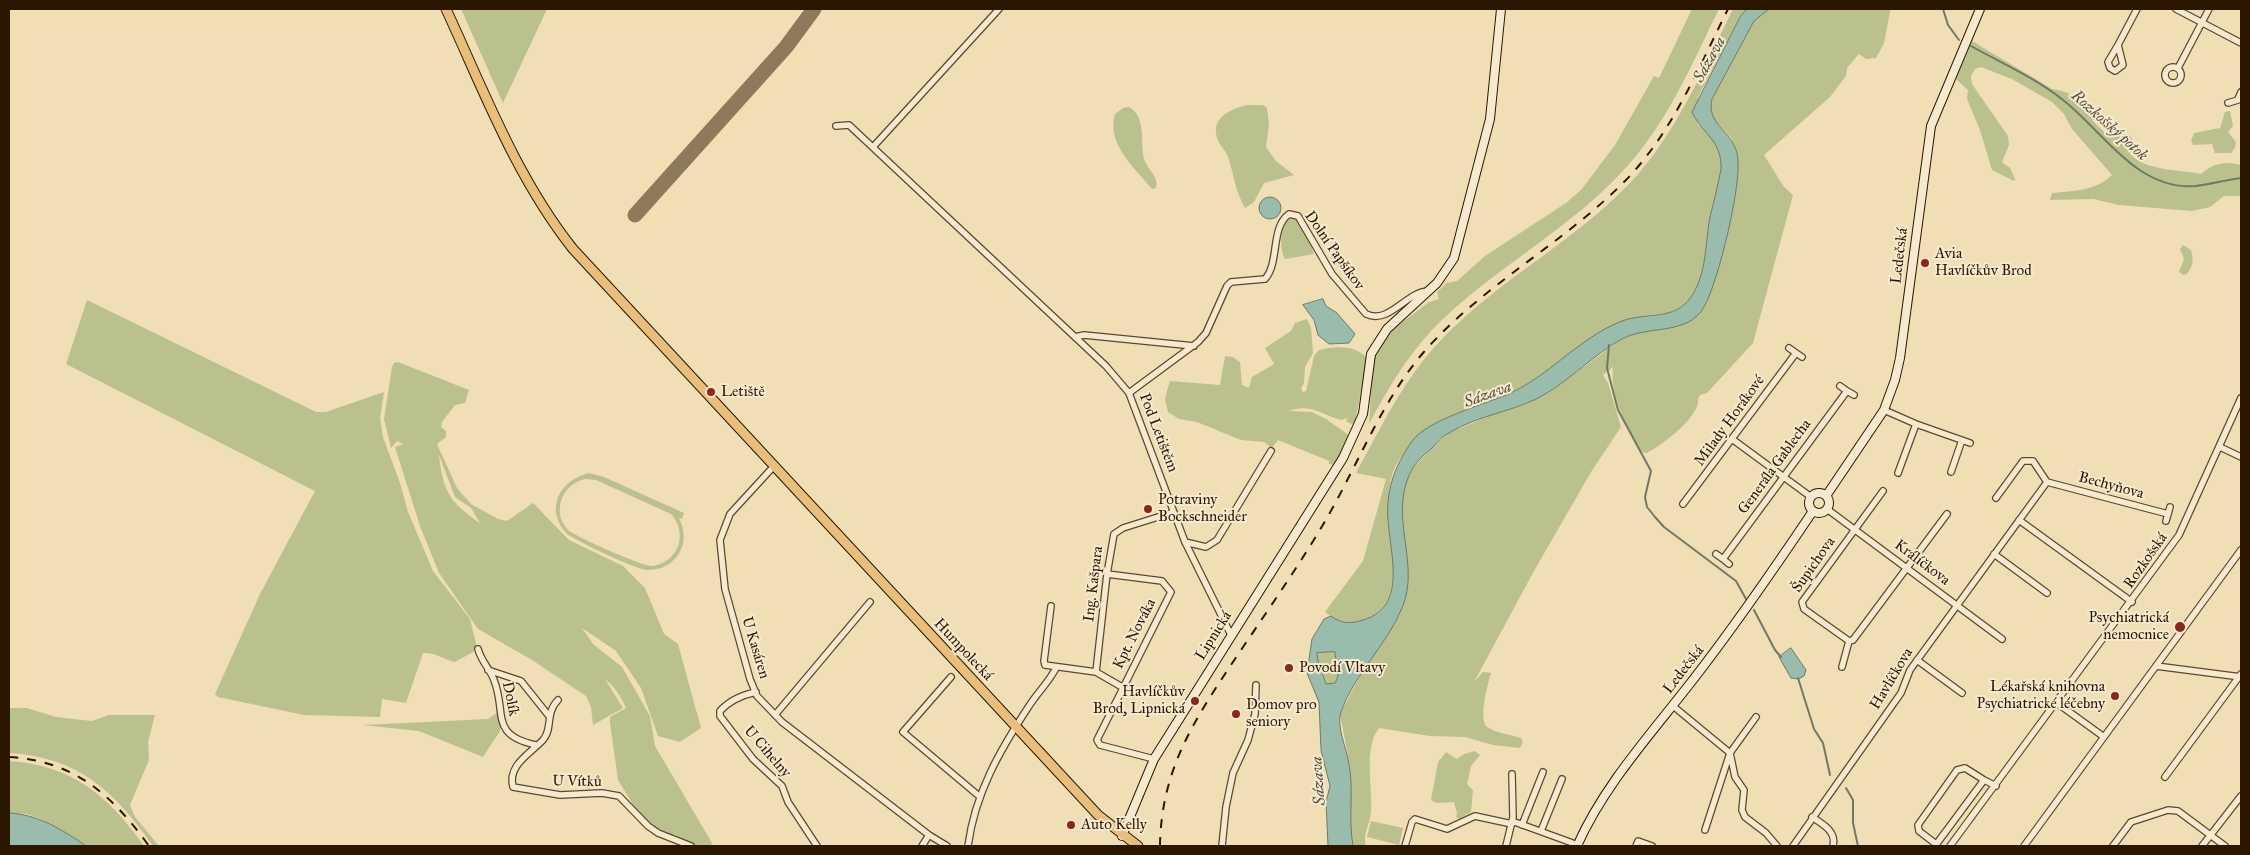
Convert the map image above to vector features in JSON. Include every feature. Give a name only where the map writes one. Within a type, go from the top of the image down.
[{"type":"main road","name":"Humpolecká","points":[[446,9],[518,166],[553,223],[589,267],[1098,815],[1122,836],[1138,846]]},
{"type":"main road","name":"Lipnická","points":[[1122,836],[1154,759],[1344,458],[1363,414],[1371,354],[1387,329],[1437,283],[1454,258],[1490,119],[1501,9]]},
{"type":"main road","name":"Ledečská","points":[[1826,496],[1884,410],[1895,380],[1900,358],[1931,126],[1980,9]]},
{"type":"main road","points":[[1819,494],[1826,496],[1829,503],[1827,509],[1822,512],[1813,511],[1810,506],[1811,497],[1819,494]]},
{"type":"main road","name":"Ledečská","points":[[1577,846],[1598,805],[1739,621],[1813,511]]},
{"type":"street","points":[[873,147],[999,9]]},
{"type":"street","points":[[2118,45],[2137,9]]},
{"type":"street","points":[[2176,9],[2241,43]]},
{"type":"street","points":[[2178,68],[2209,9]]},
{"type":"street","points":[[2228,103],[2240,99],[2241,92]]},
{"type":"street","name":"Pod Letištěm","points":[[836,126],[849,125],[1106,366],[1129,393],[1185,542],[1231,635]]},
{"type":"street","name":"Dolní Papšíkov","points":[[1129,393],[1194,346],[1206,332],[1227,286],[1231,282],[1261,280],[1268,276],[1282,222],[1289,214],[1298,216],[1332,274],[1366,314],[1382,315],[1420,292],[1428,291]]},
{"type":"street","points":[[1075,337],[1084,335],[1194,346]]},
{"type":"street","points":[[1789,348],[1802,357]]},
{"type":"street","name":"Milady Horákové","points":[[1683,504],[1796,353]]},
{"type":"street","points":[[1840,386],[1854,396]]},
{"type":"street","name":"Generála Gablecha","points":[[1723,559],[1847,391]]},
{"type":"street","name":"Rozkošská","points":[[1950,846],[2132,602],[2179,535],[2241,398]]},
{"type":"street","points":[[1884,410],[1916,424],[1970,442]]},
{"type":"street","points":[[1898,473],[1916,424]]},
{"type":"street","points":[[1732,439],[1811,497]]},
{"type":"street","points":[[1951,472],[1962,440]]},
{"type":"street","points":[[2220,447],[2241,457]]},
{"type":"street","points":[[1185,542],[1206,547],[1217,540],[1271,451]]},
{"type":"street","points":[[1996,498],[2023,461],[2027,459],[2033,461],[2047,482],[1994,554],[2047,593]]},
{"type":"street","name":"U Kasáren","points":[[774,466],[730,514],[720,540],[725,589],[736,635],[756,692],[775,715],[929,835],[947,846]]},
{"type":"street","name":"Bechyňova","points":[[2047,482],[2168,514]]},
{"type":"street","name":"Šupichova","points":[[1849,641],[1804,609],[1802,602],[1883,491]]},
{"type":"street","points":[[2166,521],[2170,507]]},
{"type":"street","name":"Králíčkova","points":[[1827,509],[2002,639]]},
{"type":"street","name":"Ing. Kašpara","points":[[1096,672],[1107,574],[1114,534],[1123,528],[1174,512]]},
{"type":"street","points":[[1842,667],[1849,641],[1853,640],[1947,514]]},
{"type":"street","points":[[2019,520],[2132,602]]},
{"type":"street","points":[[2024,846],[2241,550]]},
{"type":"street","points":[[1716,554],[1729,564]]},
{"type":"street","name":"Havlíčkova","points":[[1793,846],[1901,694],[1907,674],[1994,554]]},
{"type":"street","name":"Kpt. Nováka","points":[[1107,574],[1162,581],[1171,592],[1122,686],[1097,740],[1100,746],[1154,759]]},
{"type":"street","points":[[775,715],[870,602]]},
{"type":"street","points":[[1051,606],[1044,663],[1047,666],[1056,668],[1096,672],[1122,686]]},
{"type":"street","name":"Dolík","points":[[478,649],[493,678],[498,693],[501,723],[506,732],[521,741],[536,745]]},
{"type":"street","points":[[1917,660],[1962,693]]},
{"type":"street","points":[[2156,666],[2241,676]]},
{"type":"street","points":[[968,846],[972,820],[979,796],[1016,727],[1056,668]]},
{"type":"street","name":"Dolík","points":[[488,670],[521,681],[548,716]]},
{"type":"street","points":[[2165,777],[2241,676]]},
{"type":"street","points":[[951,677],[903,732],[979,796]]},
{"type":"street","points":[[1222,846],[1226,807],[1233,773],[1248,740],[1255,714],[1256,685]]},
{"type":"street","name":"U Cihelny","points":[[756,692],[740,696],[726,705],[720,711],[720,716],[753,759],[782,786],[788,802],[816,846]]},
{"type":"street","points":[[536,745],[546,734],[548,716],[558,700]]},
{"type":"street","points":[[2057,703],[2104,737]]},
{"type":"street","points":[[1673,706],[1730,753],[1736,777],[1744,790],[1742,810],[1745,817],[1766,833],[1777,846]]},
{"type":"street","points":[[1705,830],[1730,753],[1756,717]]},
{"type":"street","name":"U Vítků","points":[[536,745],[516,766],[511,779],[514,787],[545,794],[602,793],[619,796],[648,826],[658,833],[691,846]]},
{"type":"street","points":[[1984,780],[1935,845],[1919,831],[1918,825],[1957,770],[1965,768],[1996,786]]},
{"type":"street","points":[[1522,824],[1543,772]]},
{"type":"street","points":[[1506,846],[1512,822],[1512,774]]},
{"type":"street","points":[[1542,831],[1562,779]]},
{"type":"street","points":[[2202,846],[2241,796]]},
{"type":"street","points":[[2113,846],[2131,822],[2168,810],[2178,811],[2212,834],[2225,846]]},
{"type":"street","name":"Ledečská","points":[[1405,846],[1412,822],[1415,819],[1448,829],[1474,816],[1522,824],[1542,831],[1567,844],[1577,846]]},
{"type":"street","points":[[1812,817],[1830,830],[1834,841],[1833,846]]},
{"type":"street","points":[[922,846],[929,835]]},
{"type":"street","points":[[1637,844],[1652,846]]},
{"type":"green space","points":[[461,9],[547,9],[503,103]]},
{"type":"green space","points":[[1692,9],[1719,9],[1688,74],[1651,136],[1637,155],[1599,195],[1576,215],[1478,289],[1432,330],[1398,375],[1369,424],[1373,363],[1377,351],[1388,333],[1429,302],[1439,299],[1437,292],[1447,283],[1457,281],[1485,256],[1566,203],[1581,190],[1615,145],[1654,76],[1659,78]]},
{"type":"green space","points":[[1733,9],[1747,9],[1740,17],[1698,97],[1698,124],[1708,133],[1718,149],[1721,169],[1710,217],[1703,268],[1691,297],[1674,311],[1636,318],[1616,326],[1585,343],[1535,380],[1509,393],[1443,420],[1423,433],[1402,456],[1392,475],[1389,497],[1393,571],[1390,592],[1381,609],[1363,620],[1352,622],[1339,620],[1325,612],[1363,561],[1386,479],[1356,473],[1405,386],[1428,354],[1465,317],[1592,218],[1639,173],[1654,154],[1679,115]]},
{"type":"green space","points":[[1769,9],[1890,9],[1890,12],[1884,43],[1876,58],[1866,59],[1859,54],[1847,68],[1846,76],[1830,97],[1764,155],[1784,187],[1793,195],[1753,343],[1707,393],[1700,395],[1698,405],[1689,419],[1668,439],[1647,453],[1642,452],[1620,411],[1614,390],[1613,367],[1603,375],[1608,383],[1621,427],[1591,472],[1534,571],[1474,682],[1483,672],[1491,673],[1485,701],[1484,723],[1494,731],[1521,738],[1523,742],[1520,748],[1493,745],[1465,737],[1430,736],[1379,728],[1371,746],[1371,812],[1366,834],[1366,846],[1353,846],[1350,828],[1350,766],[1340,714],[1364,668],[1386,635],[1407,564],[1401,506],[1406,481],[1416,464],[1448,433],[1489,416],[1524,405],[1548,393],[1622,339],[1639,332],[1680,326],[1725,246],[1729,221],[1737,152],[1731,138],[1712,117],[1710,110],[1712,99],[1754,21]]},
{"type":"green space","points":[[1972,41],[2052,89],[2069,93],[2076,97],[2081,104],[2098,110],[2098,114],[2092,120],[2105,133],[2130,135],[2132,140],[2125,143],[2129,152],[2136,159],[2146,164],[2157,168],[2201,174],[2211,167],[2220,164],[2241,165],[2241,196],[2224,196],[2210,207],[2192,211],[2119,205],[2093,199],[2050,200],[2052,193],[2076,191],[2092,187],[2112,175],[2072,129],[2064,114],[2052,102],[2012,79],[1981,67],[1975,69],[1971,76],[1972,84],[2008,136],[2009,145],[2002,162],[2010,168],[2015,179],[2014,181],[1992,170],[1980,130],[1967,99],[1968,90],[1956,79]]},
{"type":"green space","points":[[1247,105],[1263,105],[1267,108],[1269,125],[1266,147],[1276,161],[1294,175],[1264,183],[1254,202],[1245,208],[1237,189],[1228,157],[1219,142],[1216,126],[1219,120],[1228,112]]},
{"type":"green space","points":[[1129,107],[1135,111],[1141,124],[1144,159],[1155,177],[1156,188],[1152,189],[1130,164],[1118,145],[1113,125],[1115,114],[1123,108]]},
{"type":"green space","points":[[2230,111],[2233,126],[2228,132],[2236,142],[2235,148],[2231,153],[2215,153],[2212,144],[2193,145],[2191,141],[2194,133],[2220,128],[2225,112]]},
{"type":"green space","points":[[1296,217],[1306,232],[1314,254],[1285,259],[1281,243],[1283,231],[1287,221]]},
{"type":"green space","points":[[2183,245],[2191,250],[2193,260],[2187,274],[2183,275],[2179,272],[2184,259],[2180,249]]},
{"type":"green space","points":[[87,300],[316,412],[326,412],[384,392],[380,419],[383,437],[400,483],[408,512],[433,571],[470,619],[477,647],[473,652],[455,662],[423,653],[406,703],[382,699],[380,717],[304,715],[218,697],[215,694],[260,594],[315,491],[66,364]]},
{"type":"green space","points":[[1307,319],[1311,328],[1313,353],[1305,367],[1304,383],[1301,389],[1303,392],[1306,391],[1314,356],[1319,350],[1332,348],[1351,349],[1367,358],[1355,423],[1351,424],[1346,421],[1348,418],[1341,420],[1310,409],[1303,408],[1288,411],[1312,412],[1326,419],[1350,436],[1336,465],[1329,464],[1329,461],[1278,440],[1272,448],[1264,442],[1241,440],[1197,422],[1179,419],[1168,412],[1165,398],[1170,381],[1220,385],[1225,356],[1233,357],[1240,362],[1242,385],[1249,388],[1252,377],[1274,364],[1265,348],[1291,331],[1295,323]]},
{"type":"green space","points":[[398,362],[469,390],[465,403],[455,405],[442,422],[441,427],[446,431],[446,437],[437,444],[457,488],[471,504],[498,519],[507,521],[533,503],[569,540],[623,566],[645,588],[664,634],[678,644],[701,728],[680,742],[658,736],[641,688],[616,651],[582,628],[593,644],[622,667],[650,716],[655,746],[712,843],[711,846],[697,846],[677,839],[676,834],[671,836],[649,826],[637,811],[618,780],[610,717],[626,708],[609,682],[605,679],[623,708],[593,725],[591,707],[586,696],[532,660],[478,629],[439,573],[420,526],[395,447],[403,444],[397,441],[391,448],[384,419],[394,363]],"holes":[[[439,455],[455,497],[471,508],[480,523],[461,509],[449,495],[443,478]]]},
{"type":"green space","points":[[589,473],[604,477],[684,513],[682,519],[679,518],[683,532],[683,541],[681,550],[675,559],[661,568],[642,569],[608,555],[567,534],[560,525],[556,506],[558,497],[563,489],[578,477]],"holes":[[[585,479],[596,480],[674,517],[678,525],[680,537],[676,550],[668,560],[652,566],[646,565],[609,551],[568,530],[560,515],[560,507],[565,493],[577,482]]]},
{"type":"green space","points":[[1335,652],[1338,671],[1337,679],[1335,683],[1326,684],[1317,653]]},
{"type":"green space","points":[[9,708],[27,708],[56,717],[92,721],[109,715],[155,715],[148,742],[149,760],[130,805],[135,817],[159,846],[153,846],[124,809],[93,781],[75,770],[56,762],[34,756],[9,753]]},
{"type":"green space","points":[[501,710],[500,731],[483,757],[419,731],[363,725],[488,719]]},
{"type":"green space","points":[[1475,751],[1480,755],[1471,766],[1467,784],[1473,790],[1471,812],[1459,819],[1456,817],[1457,813],[1454,802],[1436,803],[1431,800],[1438,762],[1446,752],[1457,759],[1464,754]]},
{"type":"green space","points":[[9,761],[52,769],[70,776],[87,786],[117,812],[144,846],[86,846],[40,819],[27,814],[9,813]]},
{"type":"green space","points":[[1371,821],[1403,828],[1399,845],[1367,837]]},
{"type":"shaded area","points":[[1747,9],[1769,9],[1754,21],[1712,99],[1711,108],[1713,115],[1734,145],[1738,166],[1737,184],[1728,230],[1710,295],[1697,316],[1688,322],[1666,329],[1643,332],[1622,339],[1547,393],[1523,405],[1473,421],[1446,434],[1414,466],[1406,484],[1403,502],[1408,573],[1407,591],[1396,622],[1354,685],[1340,718],[1350,774],[1353,846],[1328,846],[1326,802],[1330,786],[1321,750],[1319,702],[1307,673],[1312,639],[1324,619],[1331,616],[1339,621],[1346,622],[1363,620],[1379,612],[1388,601],[1392,586],[1393,570],[1388,502],[1393,477],[1399,462],[1413,440],[1430,426],[1520,388],[1606,328],[1631,318],[1660,315],[1677,310],[1691,297],[1703,268],[1710,217],[1721,169],[1715,144],[1692,112],[1740,17]],"holes":[[[1335,652],[1338,671],[1337,679],[1335,683],[1326,684],[1317,653]]]},
{"type":"shaded area","points":[[1270,197],[1278,200],[1281,208],[1278,216],[1270,219],[1262,216],[1259,208],[1262,200]]},
{"type":"shaded area","points":[[1323,299],[1326,306],[1337,313],[1355,334],[1349,343],[1329,344],[1318,335],[1314,320],[1303,305]]},
{"type":"shaded area","points":[[1791,648],[1806,670],[1804,676],[1798,679],[1791,678],[1779,657]]},
{"type":"shaded area","points":[[9,813],[30,816],[40,820],[68,834],[86,846],[9,846]]},
{"type":"waterway","name":"Rozkošský potok","points":[[1943,9],[1948,25],[1959,40]]},
{"type":"waterway","name":"Rozkošský potok","points":[[1971,46],[2053,92],[2078,113],[2123,157],[2156,179],[2175,185],[2196,186],[2241,178]]},
{"type":"waterway","points":[[1609,345],[1607,368],[1618,410],[1651,471],[1645,497],[1647,507],[1664,527],[1736,581],[1746,599]]},
{"type":"waterway","points":[[1754,610],[1775,650],[1781,657]]},
{"type":"waterway","points":[[1798,678],[1814,729],[1823,743],[1830,775]]},
{"type":"waterway","points":[[1846,788],[1853,800],[1853,823],[1858,846]]},
{"type":"taxiway","points":[[635,215],[786,47],[814,9]]},
{"type":"railway","points":[[1160,846],[1162,818],[1167,791],[1174,767],[1184,744],[1209,699],[1314,539],[1336,502],[1394,392],[1423,353],[1446,329],[1496,286],[1601,204],[1642,162],[1683,100],[1728,9]]},
{"type":"railway","points":[[9,757],[54,765],[73,773],[106,796],[121,811],[149,846]]},
{"type":"place","name":"Avia Havlíčkův Brod","points":[[1925,263]]},
{"type":"place","name":"Letiště","points":[[711,392]]},
{"type":"place","name":"Potraviny Bockschneider","points":[[1148,509]]},
{"type":"place","name":"Psychiatrická nemocnice","points":[[2180,627]]},
{"type":"place","name":"Povodí Vltavy","points":[[1289,668]]},
{"type":"place","name":"Lékařská knihovna Psychiatrické léčebny","points":[[2115,696]]},
{"type":"place","name":"Havlíčkův Brod, Lipnická","points":[[1195,701]]},
{"type":"place","name":"Domov pro seniory","points":[[1236,714]]},
{"type":"place","name":"Auto Kelly","points":[[1071,825]]},
{"type":"water label","name":"Sázava","points":[[1710,60]]},
{"type":"water label","name":"Sázava","points":[[1488,395]]},
{"type":"water label","name":"Sázava","points":[[1319,781]]}]
